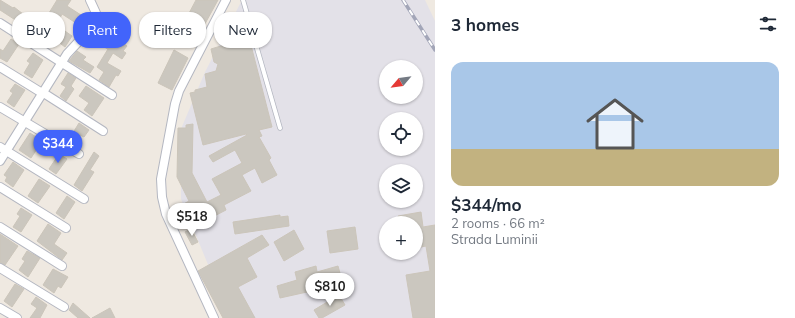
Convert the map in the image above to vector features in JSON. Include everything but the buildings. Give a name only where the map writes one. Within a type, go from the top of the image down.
[{"type":"street","points":[[214,318],[166,214],[162,197],[161,179],[165,149],[179,90],[226,0]]},
{"type":"street","points":[[0,161],[3,149],[24,122],[72,46],[88,34],[94,25],[96,13],[92,4]]},
{"type":"street","points":[[0,23],[112,95]]},
{"type":"street","points":[[0,67],[103,131]]},
{"type":"street","points":[[0,107],[80,154]]},
{"type":"street","points":[[3,149],[84,199]]},
{"type":"street","points":[[0,188],[66,228]]},
{"type":"street","points":[[0,227],[62,266]]},
{"type":"street","points":[[0,268],[64,307]]},
{"type":"street","points":[[0,308],[17,318]]},
{"type":"lane","points":[[243,0],[280,128]]},
{"type":"shaded area","points":[[242,0],[425,0],[435,21],[435,318],[230,318],[181,199],[181,129],[205,72],[217,48],[272,48],[272,12],[236,12]]},
{"type":"railway","points":[[403,0],[435,50]]}]
